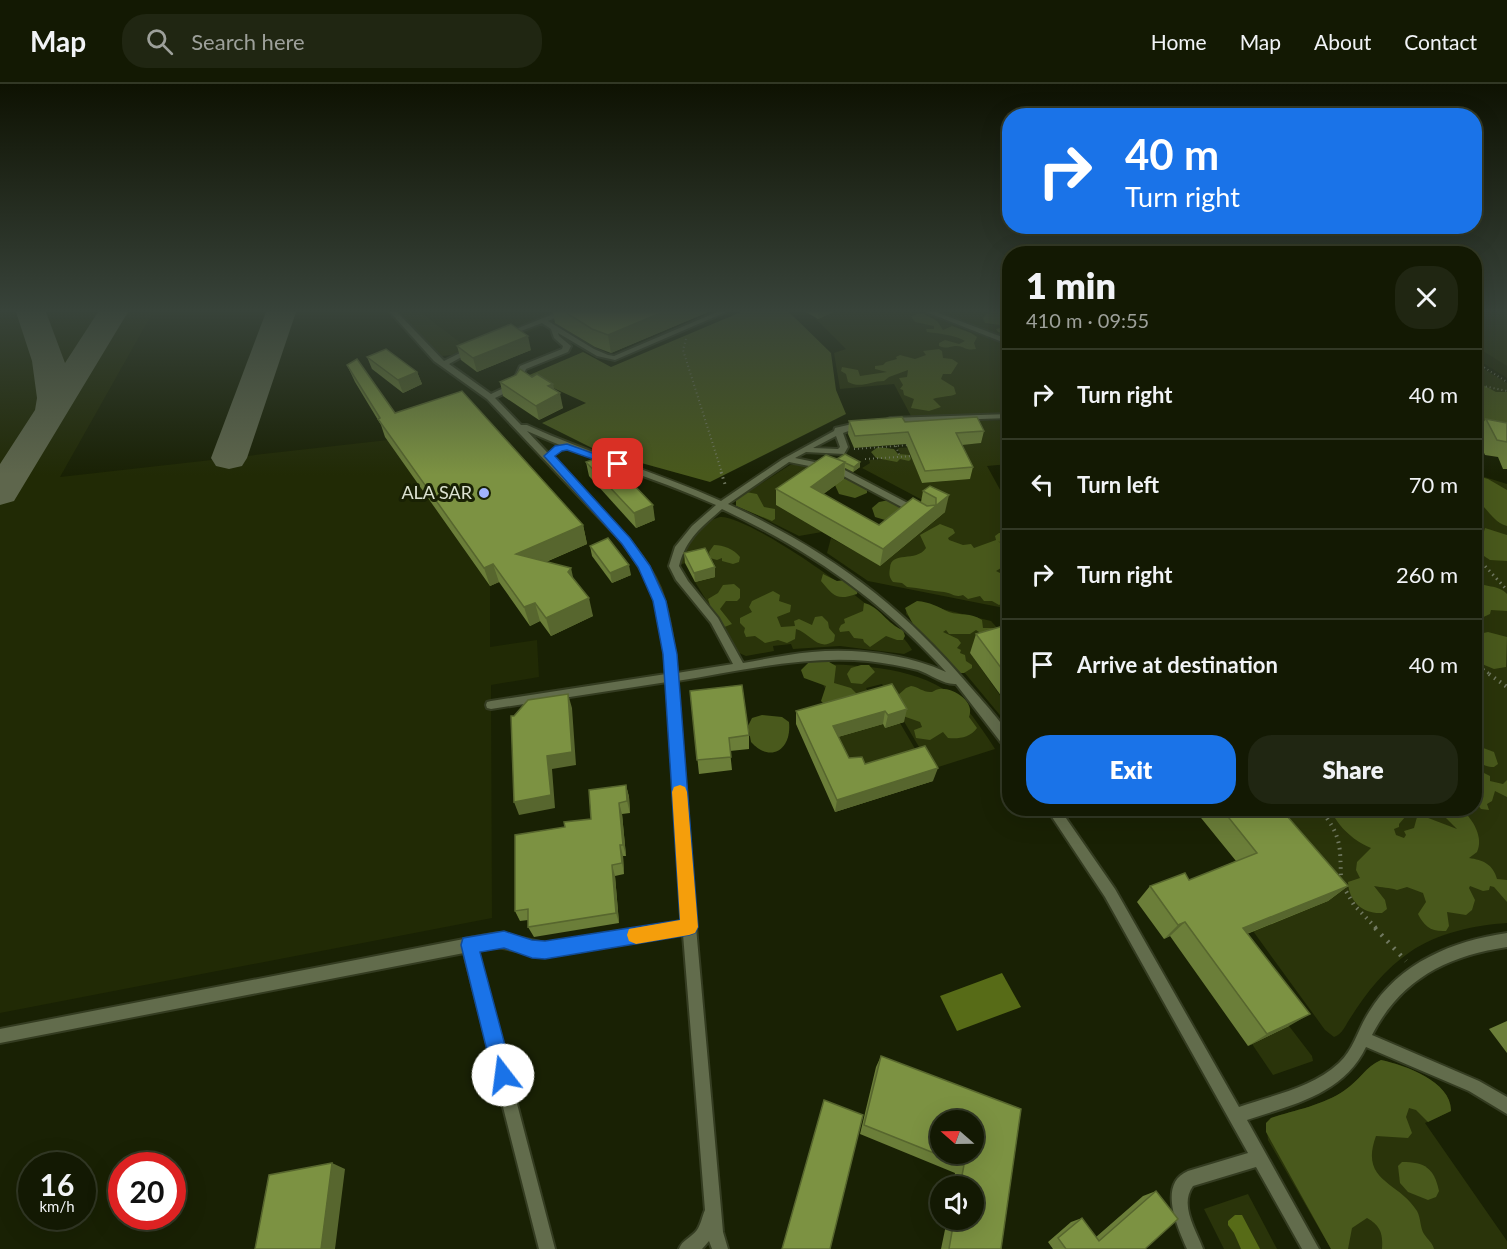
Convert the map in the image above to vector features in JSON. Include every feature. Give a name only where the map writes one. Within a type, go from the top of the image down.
[{"type":"lane","points":[[447,366],[489,397],[518,424],[608,519],[644,566],[655,588],[663,615],[672,677],[689,927],[712,1203],[715,1232],[720,1249]]},
{"type":"lane","points":[[489,397],[515,385],[523,368],[527,366]]},
{"type":"lane","points":[[882,421],[1002,416]]},
{"type":"lane","points":[[820,447],[838,430],[872,422]]},
{"type":"lane","points":[[518,424],[573,448],[657,478],[720,504],[790,541],[861,586],[911,631],[963,687],[1002,736]]},
{"type":"lane","points":[[739,666],[713,619],[677,571],[674,563],[681,543],[729,497],[806,450],[820,447],[838,452],[843,450],[838,430]]},
{"type":"lane","points":[[1482,430],[1507,435]]},
{"type":"lane","points":[[820,447],[826,461],[836,469],[928,518]]},
{"type":"lane","points":[[549,458],[550,454],[558,448],[573,448]]},
{"type":"lane","points":[[790,460],[836,469]]},
{"type":"lane","points":[[491,705],[812,656],[853,656],[911,665],[938,674],[963,687]]},
{"type":"lane","points":[[1057,816],[1110,893],[1311,1249]]},
{"type":"lane","points":[[0,1036],[504,939],[532,949],[545,950],[689,927]]},
{"type":"lane","points":[[1236,1116],[1320,1085],[1334,1077],[1352,1060],[1378,1010],[1416,971],[1451,952],[1473,945],[1507,940]]},
{"type":"lane","points":[[469,945],[547,1247]]},
{"type":"lane","points":[[1363,1038],[1474,1086],[1507,1106]]},
{"type":"lane","points":[[1195,1249],[1181,1215],[1179,1203],[1183,1185],[1188,1179],[1259,1158]]},
{"type":"lane","points":[[687,1249],[697,1243],[705,1233],[711,1218],[712,1203]]},
{"type":"path","points":[[688,366],[729,497]]},
{"type":"path","points":[[1482,366],[1507,382]]},
{"type":"path","points":[[1482,385],[1507,391]]},
{"type":"path","points":[[849,450],[919,445]]},
{"type":"path","points":[[896,446],[900,457]]},
{"type":"path","points":[[865,459],[923,455]]},
{"type":"path","points":[[1482,563],[1507,590]]},
{"type":"path","points":[[1482,669],[1507,687]]},
{"type":"path","points":[[1326,816],[1340,839],[1342,850],[1340,873],[1346,894],[1416,971]]},
{"type":"shaded area","points":[[0,366],[122,366],[60,477],[388,440],[490,586],[490,647],[537,640],[539,677],[491,685],[492,918],[0,1013]]},
{"type":"shaded area","points":[[549,366],[833,366],[836,390],[846,414],[710,482],[598,451],[542,423],[586,403],[527,376]]},
{"type":"shaded area","points":[[836,366],[1002,366],[1002,413],[911,416],[894,384],[840,389]]},
{"type":"shaded area","points":[[875,366],[956,366],[951,374],[943,374],[941,379],[954,387],[956,394],[933,399],[941,407],[929,411],[911,408],[914,399],[904,395],[903,390],[900,389],[903,385],[899,378],[907,377],[908,370],[884,381],[861,385],[848,382],[846,374],[841,371],[842,367],[858,370],[860,376],[887,372],[875,369]]},
{"type":"shaded area","points":[[1488,366],[1507,366],[1507,378]]},
{"type":"shaded area","points":[[1482,368],[1507,383],[1507,430],[1482,425]]},
{"type":"shaded area","points":[[1482,386],[1496,392],[1507,392],[1507,430],[1482,425]]},
{"type":"shaded area","points":[[1002,420],[1002,465],[987,466],[1002,493],[1002,608],[868,581],[827,553],[831,538],[880,565],[945,512],[862,468],[870,463],[869,460],[933,455],[915,465],[922,483],[946,481],[956,452],[901,456],[898,448],[981,443],[901,423]]},
{"type":"shaded area","points":[[878,447],[894,449],[898,454],[910,455],[911,459],[909,461],[900,459],[897,462],[876,458],[871,452]]},
{"type":"shaded area","points":[[801,464],[828,469],[776,505],[822,532],[799,536],[739,506],[740,497],[790,465]]},
{"type":"shaded area","points":[[1482,476],[1507,484],[1507,923],[1457,931],[1432,940],[1410,952],[1377,981],[1342,1032],[1334,1037],[1325,1030],[1253,931],[1328,901],[1255,816],[1482,816]]},
{"type":"shaded area","points":[[1482,477],[1507,490],[1507,526],[1498,521],[1483,506]]},
{"type":"shaded area","points":[[844,479],[849,479],[867,488],[867,493],[855,498],[839,494],[835,485]]},
{"type":"shaded area","points":[[746,492],[757,494],[764,507],[775,509],[775,519],[772,521],[736,506],[736,499]]},
{"type":"shaded area","points":[[889,500],[904,508],[885,520],[875,517],[872,508],[879,502]]},
{"type":"shaded area","points":[[720,517],[761,532],[823,572],[881,617],[902,636],[912,650],[904,654],[840,646],[793,649],[791,644],[773,646],[774,651],[746,656],[739,653],[695,582],[711,568],[716,567],[713,561],[708,562],[705,558],[682,564],[683,549],[692,535]]},
{"type":"shaded area","points":[[940,524],[953,529],[955,533],[948,538],[949,540],[963,545],[971,544],[974,548],[996,540],[995,536],[1002,533],[1002,543],[998,541],[1002,544],[1002,564],[996,571],[1000,573],[1002,570],[1002,604],[999,605],[992,601],[984,601],[980,596],[968,599],[963,595],[956,596],[907,587],[902,583],[893,582],[889,574],[891,563],[895,559],[916,555],[926,548],[920,535]]},
{"type":"shaded area","points":[[1485,528],[1507,535],[1507,561],[1490,560],[1482,555]]},
{"type":"shaded area","points":[[714,545],[735,552],[740,557],[739,562],[733,564],[722,561],[722,558],[717,560],[710,558],[709,552]]},
{"type":"shaded area","points":[[823,574],[837,581],[845,580],[858,589],[857,594],[836,596],[821,581]]},
{"type":"shaded area","points":[[734,584],[740,589],[740,598],[737,601],[726,601],[720,609],[732,624],[722,628],[712,612],[708,599],[718,593],[723,585]]},
{"type":"shaded area","points":[[1482,585],[1499,589],[1507,594],[1507,611],[1491,610],[1490,614],[1482,618]]},
{"type":"shaded area","points":[[773,591],[780,595],[779,601],[791,605],[790,612],[777,617],[781,627],[795,626],[794,621],[799,619],[812,625],[815,617],[822,616],[835,635],[834,641],[828,644],[819,643],[796,629],[795,639],[787,643],[778,640],[765,643],[755,636],[746,637],[740,618],[752,612],[749,607],[752,601]]},
{"type":"shaded area","points":[[917,601],[930,604],[949,612],[973,616],[982,620],[983,628],[996,628],[1002,632],[981,640],[976,630],[970,634],[949,634],[946,630],[943,632],[958,639],[961,643],[957,648],[965,655],[966,661],[972,665],[972,668],[964,673],[957,673],[946,657],[937,654],[934,647],[921,635],[905,608]]},
{"type":"shaded area","points":[[864,603],[903,630],[905,636],[903,640],[886,636],[870,647],[863,639],[854,638],[849,631],[840,632],[841,625],[845,623],[844,619],[863,611]]},
{"type":"shaded area","points":[[922,604],[991,621],[1002,633],[1002,643],[970,653],[1002,698],[1002,718],[964,672],[906,614],[906,609]]},
{"type":"shaded area","points":[[1488,632],[1507,637],[1506,667],[1494,669],[1482,664],[1482,633]]},
{"type":"shaded area","points":[[824,659],[836,666],[834,683],[851,688],[860,697],[824,704],[821,701],[826,686],[804,678],[801,670],[811,660]]},
{"type":"shaded area","points":[[825,664],[881,668],[918,677],[936,685],[951,694],[965,707],[995,749],[932,769],[882,684],[866,688],[874,702],[839,712],[813,668]]},
{"type":"shaded area","points":[[869,665],[875,672],[862,684],[851,683],[847,674],[851,668]]},
{"type":"shaded area","points":[[911,686],[927,692],[939,689],[950,690],[962,696],[969,706],[969,717],[977,728],[971,734],[960,738],[948,738],[943,732],[930,740],[916,738],[914,730],[922,727],[920,722],[903,716],[897,696]]},
{"type":"shaded area","points":[[762,715],[782,717],[789,722],[787,740],[779,750],[766,752],[758,749],[751,742],[748,726],[752,718]]},
{"type":"shaded area","points":[[900,723],[921,759],[863,777],[831,739],[883,724],[885,728]]},
{"type":"shaded area","points":[[1482,748],[1494,752],[1498,764],[1494,767],[1482,764]]},
{"type":"shaded area","points":[[1482,772],[1490,776],[1490,781],[1503,784],[1507,780],[1507,797],[1495,791],[1492,801],[1487,804],[1489,810],[1482,809]]},
{"type":"shaded area","points":[[1333,816],[1406,816],[1399,827],[1394,829],[1396,835],[1404,838],[1406,835],[1404,831],[1414,828],[1417,817],[1423,816],[1457,829],[1444,816],[1468,816],[1479,841],[1477,852],[1469,858],[1487,864],[1497,879],[1507,880],[1507,902],[1494,887],[1490,886],[1489,890],[1483,891],[1470,886],[1475,900],[1472,910],[1466,915],[1447,912],[1449,926],[1446,931],[1432,929],[1423,922],[1418,914],[1426,902],[1423,893],[1407,887],[1397,890],[1374,886],[1385,900],[1387,909],[1382,913],[1375,913],[1363,909],[1354,901],[1348,882],[1360,878],[1356,870],[1357,862],[1371,848],[1343,829]]},
{"type":"shaded area","points":[[1002,973],[1021,1007],[957,1031],[940,996]]},
{"type":"shaded area","points":[[1289,1026],[1312,1056],[1313,1061],[1273,1075],[1252,1044]]},
{"type":"shaded area","points":[[1381,1060],[1425,1076],[1444,1092],[1451,1111],[1425,1123],[1507,1241],[1507,1249],[1331,1249],[1268,1140],[1266,1123],[1271,1118],[1337,1095]]},
{"type":"shaded area","points":[[1381,1060],[1425,1076],[1436,1083],[1449,1101],[1451,1111],[1428,1122],[1416,1110],[1409,1108],[1406,1117],[1412,1133],[1408,1138],[1376,1136],[1372,1151],[1373,1163],[1377,1172],[1417,1211],[1423,1232],[1434,1249],[1382,1249],[1380,1231],[1367,1218],[1352,1228],[1348,1249],[1331,1249],[1266,1132],[1266,1123],[1271,1118],[1337,1095]]},
{"type":"shaded area","points":[[1402,1162],[1417,1163],[1431,1172],[1439,1191],[1436,1197],[1428,1200],[1408,1192],[1400,1183],[1398,1166]]},
{"type":"shaded area","points":[[1248,1194],[1277,1249],[1224,1249],[1204,1209]]},
{"type":"shaded area","points":[[1235,1215],[1242,1215],[1260,1249],[1241,1249],[1228,1225],[1228,1221]]},
{"type":"building","name":"ALA SAR","points":[[348,366],[362,366],[395,413],[462,391],[583,525],[516,554],[571,568],[568,572],[589,598],[546,618],[535,603],[524,607],[493,564],[484,568],[378,419],[380,418]]},
{"type":"building","points":[[380,366],[409,366],[417,372],[398,380]]},
{"type":"building","points":[[520,369],[532,377],[537,374],[553,384],[548,386],[560,393],[536,406],[500,382],[516,375]]},
{"type":"building","points":[[902,417],[905,422],[977,417],[984,431],[956,433],[973,467],[925,471],[908,432],[855,436],[849,421]]},
{"type":"building","points":[[1486,419],[1507,423],[1507,442],[1497,440]]},
{"type":"building","points":[[845,454],[860,462],[854,467],[837,459]]},
{"type":"building","points":[[605,455],[653,505],[634,513],[586,462]]},
{"type":"building","points":[[826,455],[845,462],[811,487],[879,525],[913,498],[927,506],[936,505],[936,498],[923,491],[930,486],[949,495],[883,549],[776,489]]},
{"type":"building","points":[[608,538],[629,565],[610,573],[590,546]]},
{"type":"building","points":[[705,548],[715,567],[694,573],[684,553]]},
{"type":"building","points":[[1002,626],[1002,669],[976,634]]},
{"type":"building","points":[[892,684],[907,709],[888,715],[885,711],[833,726],[849,758],[862,757],[865,764],[925,746],[938,768],[837,800],[796,711]]},
{"type":"building","points":[[742,685],[749,735],[729,738],[731,757],[697,760],[690,691]]},
{"type":"building","points":[[568,694],[572,752],[547,756],[551,795],[514,802],[511,716],[514,716],[528,700]]},
{"type":"building","points":[[626,785],[627,801],[619,803],[623,845],[620,845],[622,863],[612,865],[616,913],[528,927],[528,909],[515,911],[515,835],[565,827],[564,822],[591,819],[589,790]]},
{"type":"building","points":[[1227,816],[1287,816],[1348,886],[1243,928],[1310,1014],[1267,1034],[1185,922],[1178,925],[1150,886],[1185,873],[1189,880],[1257,853]]},
{"type":"building","points":[[881,1056],[1021,1109],[1001,1249],[949,1249],[952,1230],[984,1230],[984,1176],[962,1176],[964,1165],[962,1164],[984,1164],[984,1110],[930,1110],[930,1151],[864,1125]]},
{"type":"building","points":[[824,1100],[863,1115],[830,1249],[782,1249]]},
{"type":"building","points":[[332,1163],[321,1249],[255,1249],[269,1175]]},
{"type":"building","points":[[1156,1191],[1178,1219],[1145,1249],[1066,1249],[1058,1238],[1082,1218],[1099,1241]]},
{"type":"taxiway","points":[[50,366],[54,386],[52,410]]},
{"type":"taxiway","points":[[52,410],[79,366]]},
{"type":"taxiway","points":[[229,458],[262,366]]},
{"type":"taxiway","points":[[0,493],[52,410]]},
{"type":"slow traffic","points":[[636,935],[689,927],[680,792]]},
{"type":"place","name":"ALA SAR","points":[[484,493]]},
{"type":"route","points":[[503,1075],[469,945],[504,939],[539,951],[689,927],[670,654],[667,630],[659,601],[655,588],[638,556],[608,519],[549,456],[558,448],[567,447],[618,464]]}]
